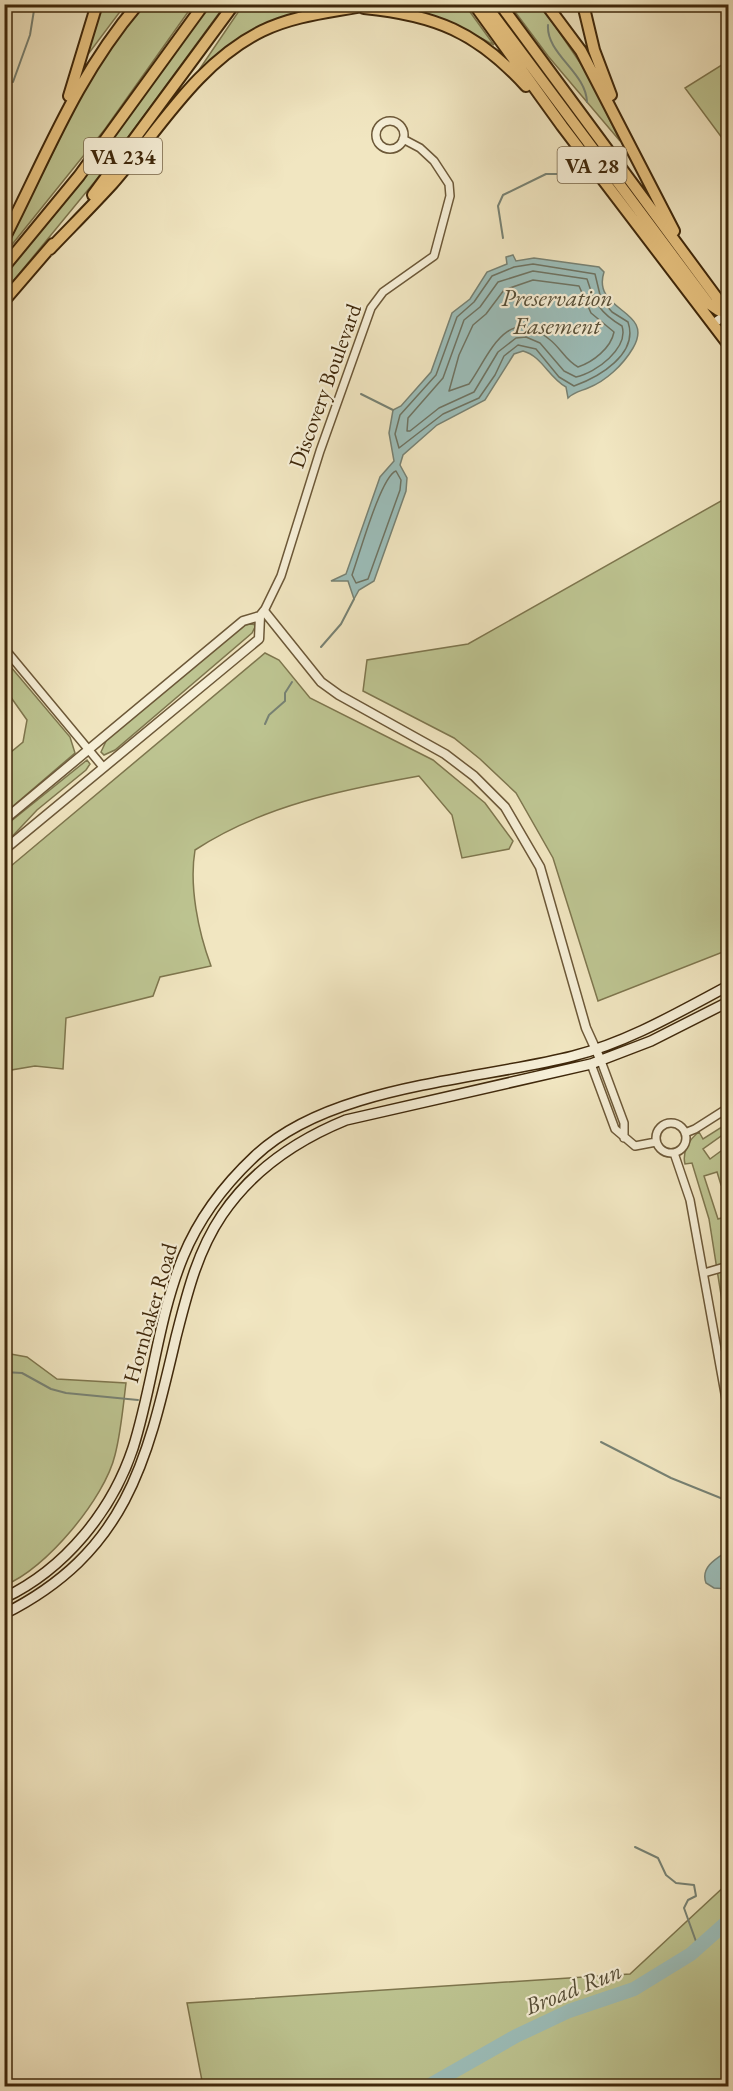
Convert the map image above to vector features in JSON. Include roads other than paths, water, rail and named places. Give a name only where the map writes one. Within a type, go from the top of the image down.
[{"type":"highway","points":[[62,116],[97,4]]},
{"type":"highway","points":[[4,239],[62,116],[109,39],[138,4]]},
{"type":"highway","name":"VA 234","points":[[4,267],[79,176],[204,4]]},
{"type":"highway","name":"VA 234","points":[[4,301],[50,249],[137,137],[234,4]]},
{"type":"highway","points":[[50,249],[112,183],[198,80],[232,49],[261,31],[290,20],[372,4]]},
{"type":"highway","name":"VA 28","points":[[474,4],[562,126],[729,344]]},
{"type":"highway","points":[[485,4],[708,303],[718,310],[729,313]]},
{"type":"highway","name":"VA 28","points":[[500,4],[729,313]]},
{"type":"highway","points":[[546,4],[581,51],[689,260]]},
{"type":"highway","points":[[583,4],[594,50],[630,143]]},
{"type":"highway","points":[[358,8],[425,18],[466,34],[501,59],[562,126]]},
{"type":"main road","name":"Hornbaker Road","points":[[4,1598],[61,1560],[84,1536],[122,1477],[133,1448],[162,1327],[183,1258],[209,1209],[241,1169],[289,1131],[328,1110],[352,1102],[592,1051],[661,1021],[729,986]]},
{"type":"main road","name":"Hornbaker Road","points":[[4,1614],[58,1582],[93,1549],[112,1524],[142,1466],[190,1280],[222,1215],[256,1175],[309,1135],[377,1110],[596,1062],[651,1041],[729,1002]]},
{"type":"main road","points":[[162,1327],[178,1332]]},
{"type":"street","name":"Discovery Boulevard","points":[[4,850],[259,639],[262,613],[281,576],[308,487],[371,308],[383,292],[431,260],[437,249],[450,196],[449,183],[430,157],[403,139],[402,130],[393,122],[385,122],[377,130],[378,142],[388,149],[395,148],[403,139]]},
{"type":"street","points":[[713,324],[729,313]]},
{"type":"street","points":[[4,820],[243,621],[262,613],[321,681],[339,695],[445,754],[474,776],[505,807],[540,867],[615,1129],[634,1146],[656,1142]]},
{"type":"street","points":[[4,648],[104,767]]},
{"type":"street","points":[[685,1133],[729,1108]]},
{"type":"street","points":[[666,1124],[676,1124],[685,1133],[685,1144],[674,1153],[661,1150],[656,1142],[657,1132],[666,1124]]},
{"type":"street","points":[[674,1153],[690,1200],[729,1410]]},
{"type":"street","points":[[704,1273],[729,1266]]},
{"type":"water","name":"Preservation Easement","points":[[513,255],[516,261],[534,258],[599,267],[604,272],[602,285],[606,295],[631,317],[636,325],[638,335],[633,348],[608,377],[568,398],[566,387],[535,357],[523,351],[514,354],[485,400],[437,425],[403,455],[400,465],[407,478],[406,491],[374,581],[359,590],[354,599],[348,581],[331,581],[346,574],[380,477],[394,461],[389,433],[393,410],[401,406],[431,372],[452,313],[470,299],[487,272],[507,264],[506,257]]},
{"type":"water","points":[[728,1551],[728,1589],[714,1588],[706,1583],[705,1572],[711,1564]]},
{"type":"waterway","points":[[13,82],[30,35],[35,4]]},
{"type":"waterway","points":[[548,25],[553,45],[580,81],[587,102]]},
{"type":"waterway","points":[[503,238],[498,206],[503,195],[546,174],[578,174]]},
{"type":"waterway","points":[[361,394],[393,410]]},
{"type":"waterway","points":[[321,647],[341,624],[354,599]]},
{"type":"waterway","points":[[265,724],[269,715],[285,701],[285,693],[292,682]]},
{"type":"waterway","points":[[4,1372],[22,1373],[51,1389],[66,1393],[138,1400]]},
{"type":"waterway","points":[[601,1442],[671,1478],[728,1501]]},
{"type":"waterway","points":[[635,1847],[658,1858],[666,1875],[676,1883],[694,1885],[696,1896],[688,1900],[684,1908],[698,1947]]},
{"type":"waterway","name":"Broad Run","points":[[428,2086],[516,2036],[569,2011],[634,1989],[691,1954],[728,1921]]}]
